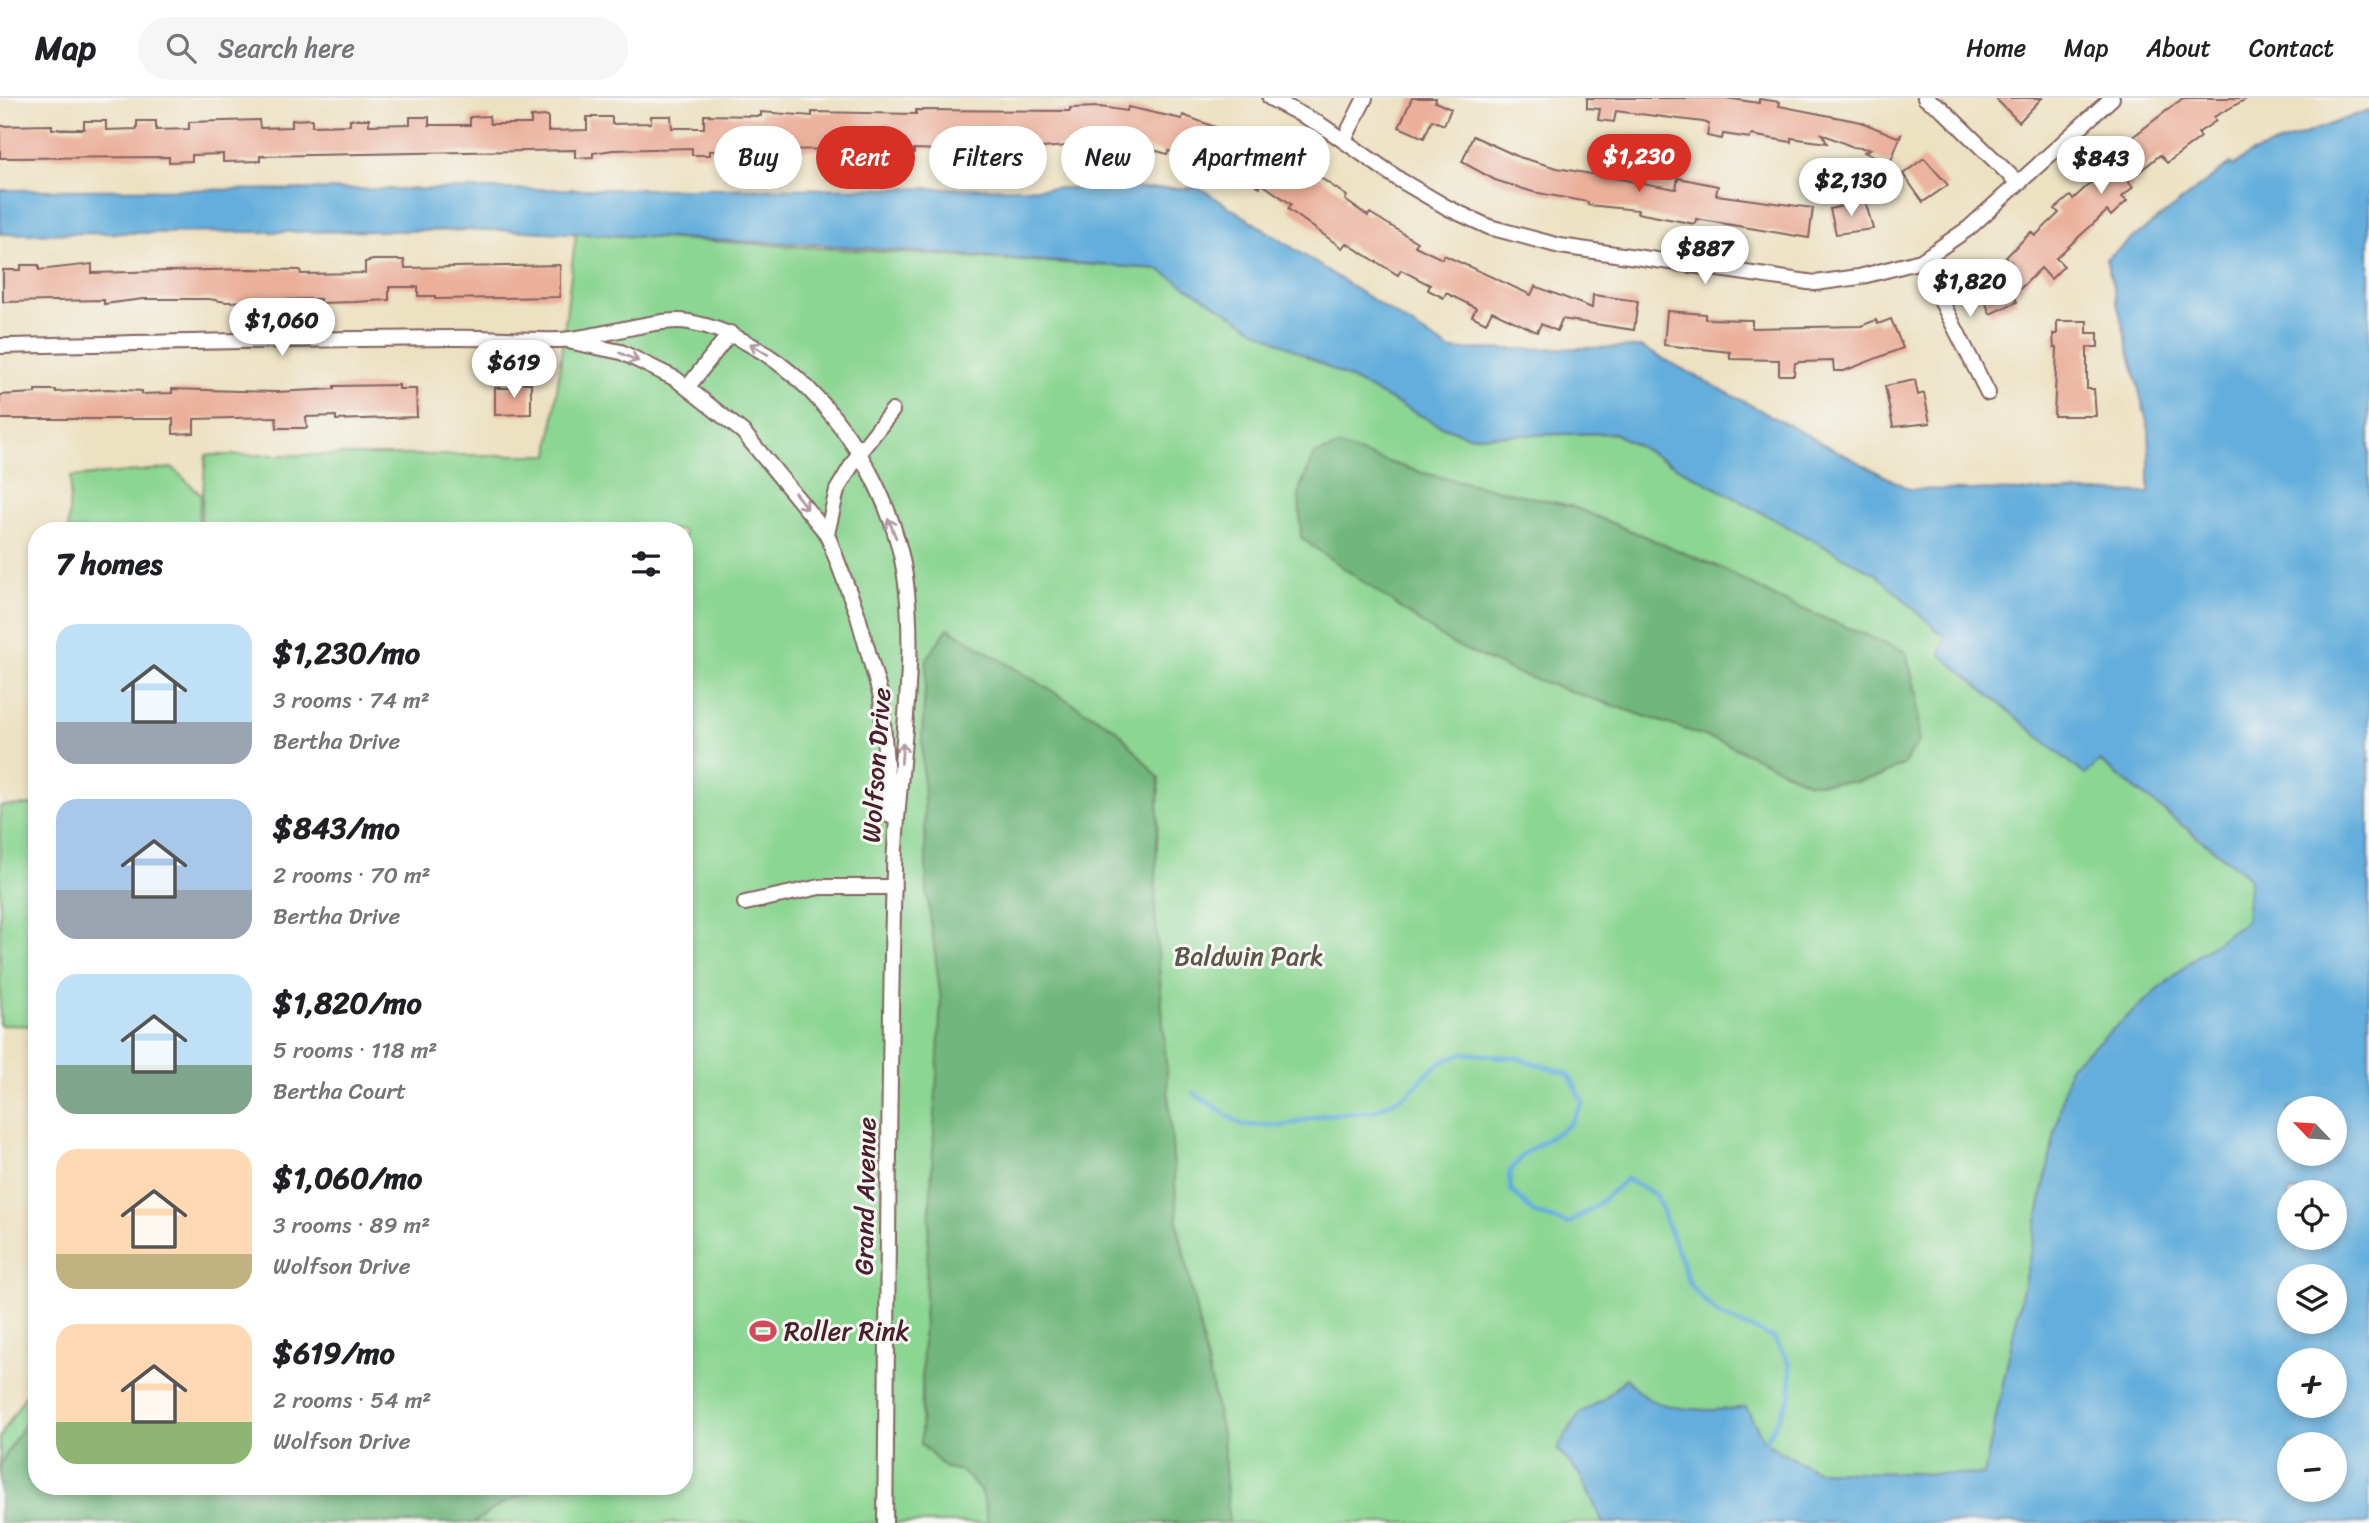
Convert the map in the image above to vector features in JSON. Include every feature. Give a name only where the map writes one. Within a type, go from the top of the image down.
[{"type":"street","points":[[1270,98],[1344,140],[1400,180],[1448,208],[1489,227],[1560,246],[1815,283],[1921,261],[1969,228],[2112,98]]},
{"type":"street","points":[[1344,140],[1365,98]]},
{"type":"street","points":[[1925,98],[1941,108],[2018,183]]},
{"type":"street","points":[[1921,261],[1988,393]]},
{"type":"street","name":"Wolfson Drive","points":[[0,346],[456,338],[563,340],[683,320],[730,333],[759,347],[789,370],[816,396],[859,453],[899,544],[908,615],[907,690],[894,870]]},
{"type":"street","points":[[687,387],[730,333]]},
{"type":"street","name":"Wolfson Drive","points":[[563,340],[621,352],[687,387],[743,432],[827,534],[857,613],[881,696],[894,870]]},
{"type":"street","points":[[827,534],[837,490],[859,453],[892,411]]},
{"type":"street","name":"Grand Avenue","points":[[885,1523],[894,870]]},
{"type":"street","points":[[745,903],[820,887],[894,887]]},
{"type":"green space","name":"Baldwin Park","points":[[576,233],[1159,269],[1291,348],[1441,426],[1469,436],[1614,433],[1876,574],[1946,638],[1940,654],[2085,775],[2099,761],[2250,878],[2247,921],[2201,953],[2069,1067],[1984,1475],[1816,1471],[1765,1443],[1746,1407],[1707,1410],[1663,1405],[1641,1395],[1626,1378],[1604,1399],[1580,1413],[1557,1449],[1580,1475],[1603,1523],[0,1523],[0,1437],[28,1391],[28,1495],[693,1495],[693,522],[201,522],[206,455],[549,455]]},
{"type":"green space","points":[[1339,446],[1423,473],[1571,506],[1723,569],[1776,598],[1906,652],[1917,695],[1919,741],[1903,765],[1881,776],[1854,782],[1809,783],[1725,743],[1519,674],[1450,643],[1301,538],[1299,491],[1314,455]]},
{"type":"green space","points":[[173,468],[201,495],[198,522],[68,522],[71,477]]},
{"type":"green space","points":[[948,628],[1117,730],[1159,778],[1155,912],[1178,1225],[1223,1438],[1229,1523],[988,1523],[982,1492],[962,1471],[945,1468],[921,1444],[923,1337],[941,1000],[927,892],[922,739],[927,658]]},
{"type":"green space","points":[[28,805],[28,1026],[0,1025],[0,806]]},
{"type":"green space","points":[[28,1417],[28,1495],[524,1495],[502,1504],[473,1523],[0,1523],[0,1465]]},
{"type":"water","points":[[2369,110],[2369,1523],[1603,1523],[1580,1475],[1557,1449],[1580,1413],[1604,1399],[1626,1378],[1641,1394],[1663,1404],[1707,1410],[1746,1407],[1765,1443],[1816,1471],[1984,1475],[2069,1067],[2201,953],[2246,921],[2250,878],[2100,761],[2085,775],[1940,654],[1946,638],[1876,574],[1614,433],[1469,436],[1441,426],[1256,330],[1158,269],[821,245],[503,230],[0,234],[0,190],[1202,189],[1450,350],[1641,347],[1909,489],[2149,493],[2149,430],[2106,259],[2231,163],[2233,166],[2250,154]]},
{"type":"building","points":[[1412,98],[1436,98],[1435,102],[1451,109],[1444,125],[1432,120],[1424,138],[1399,127]]},
{"type":"building","points":[[1587,98],[1726,98],[1759,103],[1759,99],[1780,102],[1779,106],[1861,122],[1897,137],[1901,135],[1890,163],[1864,152],[1870,149],[1853,147],[1822,134],[1827,143],[1791,138],[1791,142],[1751,135],[1750,138],[1723,134],[1722,139],[1707,136],[1709,124],[1703,122],[1616,111],[1614,122],[1598,120],[1600,109],[1587,108]]},
{"type":"building","points":[[1995,98],[2042,98],[2019,122]]},
{"type":"building","points":[[2183,98],[2248,98],[2214,117],[2216,121],[2198,133],[2201,137],[2167,163],[2160,155],[2128,181],[2133,187],[2122,197],[2127,201],[2111,216],[2107,211],[2056,258],[2064,266],[2051,279],[2041,268],[2014,295],[2017,302],[1990,314],[1977,280],[2012,263],[2006,257],[2031,232],[2035,236],[2059,213],[2055,209],[2070,196],[2073,199],[2096,178],[2093,175],[2136,139],[2134,136]]},
{"type":"building","points":[[1100,107],[1127,111],[1128,107],[1182,119],[1183,115],[1213,126],[1169,126],[1167,154],[1155,150],[1155,126],[1061,126],[1061,147],[1047,148],[1047,126],[929,126],[929,150],[915,149],[915,126],[816,126],[816,149],[802,150],[802,126],[714,126],[714,151],[710,151],[710,155],[692,155],[692,148],[613,150],[593,153],[593,157],[575,158],[575,150],[260,156],[260,161],[223,162],[223,154],[192,155],[192,161],[169,162],[169,157],[0,158],[0,126],[52,125],[52,129],[84,129],[84,121],[106,121],[106,130],[137,129],[137,121],[156,121],[156,130],[189,129],[189,122],[259,120],[260,128],[292,127],[292,120],[312,119],[312,126],[350,125],[350,119],[369,119],[369,125],[410,124],[410,117],[429,117],[429,125],[470,125],[470,117],[489,116],[490,124],[531,124],[531,117],[548,116],[548,131],[587,130],[587,117],[612,117],[612,124],[651,123],[651,116],[671,116],[672,128],[704,128],[704,115],[761,116],[761,112],[812,116],[812,112],[916,114],[916,110],[1070,111],[1070,108]]},
{"type":"building","points":[[1473,136],[1519,157],[1557,168],[1676,189],[1678,178],[1718,186],[1716,195],[1813,208],[1809,238],[1696,219],[1695,224],[1637,213],[1638,210],[1588,205],[1588,202],[1533,192],[1495,180],[1462,162]]},
{"type":"building","points":[[1924,158],[1948,185],[1923,202],[1903,174]]},
{"type":"building","points":[[1330,184],[1347,196],[1345,200],[1368,216],[1370,213],[1417,242],[1415,246],[1442,259],[1444,255],[1531,295],[1535,286],[1592,308],[1593,295],[1638,301],[1634,330],[1562,319],[1557,331],[1541,324],[1537,332],[1492,311],[1486,323],[1472,316],[1476,308],[1446,293],[1444,298],[1428,290],[1430,285],[1401,270],[1398,275],[1346,243],[1342,248],[1288,209],[1291,204],[1269,189],[1330,189]]},
{"type":"building","points":[[1865,200],[1873,229],[1836,234],[1830,209]]},
{"type":"building","points":[[404,260],[405,268],[560,265],[560,297],[435,299],[435,296],[418,296],[418,287],[389,287],[389,300],[354,302],[320,303],[320,299],[226,302],[209,299],[143,299],[104,304],[104,300],[3,302],[3,270],[21,270],[21,265],[39,265],[39,270],[92,264],[92,273],[249,269],[300,270],[301,274],[365,273],[365,262]]},
{"type":"building","points":[[1667,311],[1705,314],[1705,319],[1752,320],[1752,328],[1861,326],[1876,320],[1878,324],[1891,319],[1903,348],[1844,371],[1834,371],[1833,361],[1799,362],[1795,363],[1794,375],[1779,375],[1779,360],[1730,359],[1730,352],[1664,345]]},
{"type":"building","points":[[2057,321],[2087,321],[2087,333],[2098,333],[2098,347],[2087,347],[2087,389],[2094,389],[2096,416],[2054,416],[2057,348],[2054,348],[2053,334],[2057,334]]},
{"type":"building","points":[[1915,380],[1918,395],[1924,393],[1930,423],[1893,427],[1885,386]]},
{"type":"building","points":[[512,383],[531,383],[531,414],[495,415],[495,388],[512,388]]},
{"type":"building","points":[[399,385],[399,389],[416,389],[417,417],[336,420],[336,416],[306,417],[307,428],[277,428],[276,417],[194,419],[194,433],[173,434],[173,419],[0,419],[0,395],[35,393],[35,390],[56,392],[108,389],[142,391],[142,394],[172,393],[172,389],[276,392],[334,389],[334,386]]},
{"type":"waterway","points":[[1194,1093],[1242,1125],[1284,1126],[1324,1115],[1375,1111],[1407,1094],[1438,1064],[1463,1053],[1517,1058],[1569,1074],[1583,1103],[1569,1125],[1524,1154],[1509,1173],[1511,1190],[1534,1213],[1568,1224],[1597,1205],[1626,1179],[1656,1195],[1691,1287],[1719,1315],[1774,1338],[1790,1364],[1791,1395],[1765,1443]]},
{"type":"place","name":"Roller Rink","points":[[763,1331]]}]
